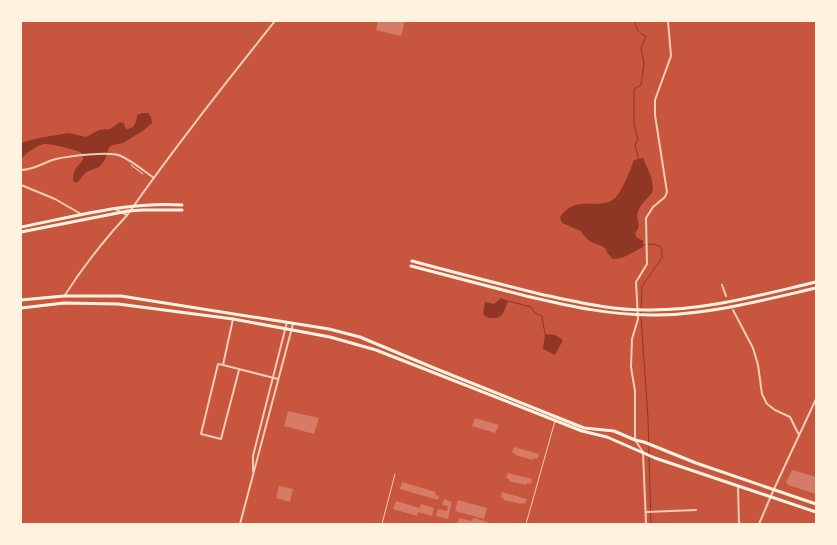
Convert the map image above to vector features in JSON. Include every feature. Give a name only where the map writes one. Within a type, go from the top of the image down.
[{"type":"main road","points":[[21,227],[127,206],[149,204],[182,205]]},
{"type":"main road","points":[[21,232],[104,215],[149,210],[182,210]]},
{"type":"main road","points":[[412,261],[578,302],[633,310],[703,307],[816,282]]},
{"type":"main road","points":[[411,266],[556,303],[602,312],[633,315],[680,314],[706,311],[742,305],[816,288]]},
{"type":"main road","points":[[21,300],[64,296],[121,296],[293,322],[329,329],[360,338],[582,430],[607,437],[655,458],[816,512]]},
{"type":"main road","points":[[21,308],[64,303],[108,303],[233,319],[330,336],[376,350],[484,393],[584,428],[614,431],[696,463],[816,504]]},
{"type":"street","points":[[64,296],[78,275],[112,231],[127,215],[140,195],[191,128],[275,21]]},
{"type":"street","points":[[646,524],[647,512],[643,452],[635,440],[635,391],[631,360],[632,339],[638,319],[636,282],[647,264],[646,222],[648,214],[656,203],[665,197],[667,192],[655,100],[671,56],[668,21]]},
{"type":"street","points":[[21,170],[26,170],[55,159],[110,154],[122,156],[154,178]]},
{"type":"street","points":[[21,185],[55,199],[71,207],[77,212],[84,214],[116,209],[127,215]]},
{"type":"street","points":[[722,285],[726,296]]},
{"type":"street","points":[[732,310],[753,348],[758,364],[762,394],[767,404],[775,410],[790,417],[799,435]]},
{"type":"street","points":[[223,365],[233,319]]},
{"type":"street","points":[[253,477],[253,456],[287,322]]},
{"type":"street","points":[[240,524],[293,322]]},
{"type":"street","points":[[239,370],[221,439],[201,434],[218,364],[278,379]]},
{"type":"street","points":[[759,524],[816,399]]},
{"type":"street","points":[[738,486],[739,524]]},
{"type":"street","points":[[647,512],[696,510]]},
{"type":"lane","points":[[526,524],[556,418]]},
{"type":"lane","points":[[382,524],[395,474]]},
{"type":"path","points":[[126,162],[143,174]]},
{"type":"shaded area","points":[[148,113],[151,117],[152,123],[144,130],[123,143],[109,147],[105,160],[99,167],[86,172],[77,183],[73,181],[73,177],[76,169],[83,160],[80,152],[44,144],[31,150],[21,159],[21,143],[39,138],[69,133],[86,137],[99,130],[110,129],[120,122],[124,123],[125,128],[128,129],[133,127],[136,122],[137,115]]},
{"type":"shaded area","points":[[643,158],[651,176],[653,190],[640,207],[637,215],[639,225],[635,233],[636,237],[643,241],[643,247],[625,257],[613,259],[608,254],[606,249],[591,242],[581,231],[562,223],[560,217],[566,210],[573,206],[580,204],[601,204],[614,199],[623,187],[634,160]]},
{"type":"shaded area","points":[[501,298],[508,301],[504,311],[499,317],[491,318],[483,314],[485,302],[494,304]]},
{"type":"shaded area","points":[[545,334],[555,335],[563,340],[555,355],[543,349]]},
{"type":"building","points":[[378,21],[405,21],[401,36],[376,30]]},
{"type":"building","points":[[288,411],[319,418],[314,434],[284,426]]},
{"type":"building","points":[[475,418],[499,425],[495,433],[472,426]]},
{"type":"building","points":[[514,447],[539,454],[537,459],[533,458],[533,460],[515,455],[516,454],[512,453]]},
{"type":"building","points":[[792,470],[816,477],[816,494],[788,485],[786,482]]},
{"type":"building","points":[[508,473],[532,479],[531,484],[527,483],[526,485],[509,481],[509,479],[506,478]]},
{"type":"building","points":[[402,482],[436,492],[435,495],[439,496],[438,500],[400,489]]},
{"type":"building","points":[[279,486],[293,489],[290,502],[276,498]]},
{"type":"building","points":[[502,492],[527,499],[525,504],[503,500],[504,498],[501,497]]},
{"type":"building","points":[[444,499],[452,502],[448,519],[436,516],[438,509],[447,511],[448,506],[442,505]]},
{"type":"building","points":[[458,500],[487,508],[484,519],[455,511]]},
{"type":"building","points":[[396,501],[420,508],[421,504],[434,508],[432,516],[418,512],[417,516],[393,509]]},
{"type":"building","points":[[459,518],[472,521],[473,518],[488,522],[487,524],[457,524]]},
{"type":"waterway","points":[[635,21],[638,30],[641,34],[646,36],[641,48],[644,64],[641,85],[634,89],[634,124],[638,139],[635,145],[639,160]]},
{"type":"waterway","points":[[641,313],[642,286],[662,258],[662,250],[660,246],[652,244],[643,245]]},
{"type":"waterway","points":[[508,301],[531,307],[535,313],[542,316],[545,334]]},
{"type":"waterway","points":[[641,317],[648,418],[651,524]]}]
